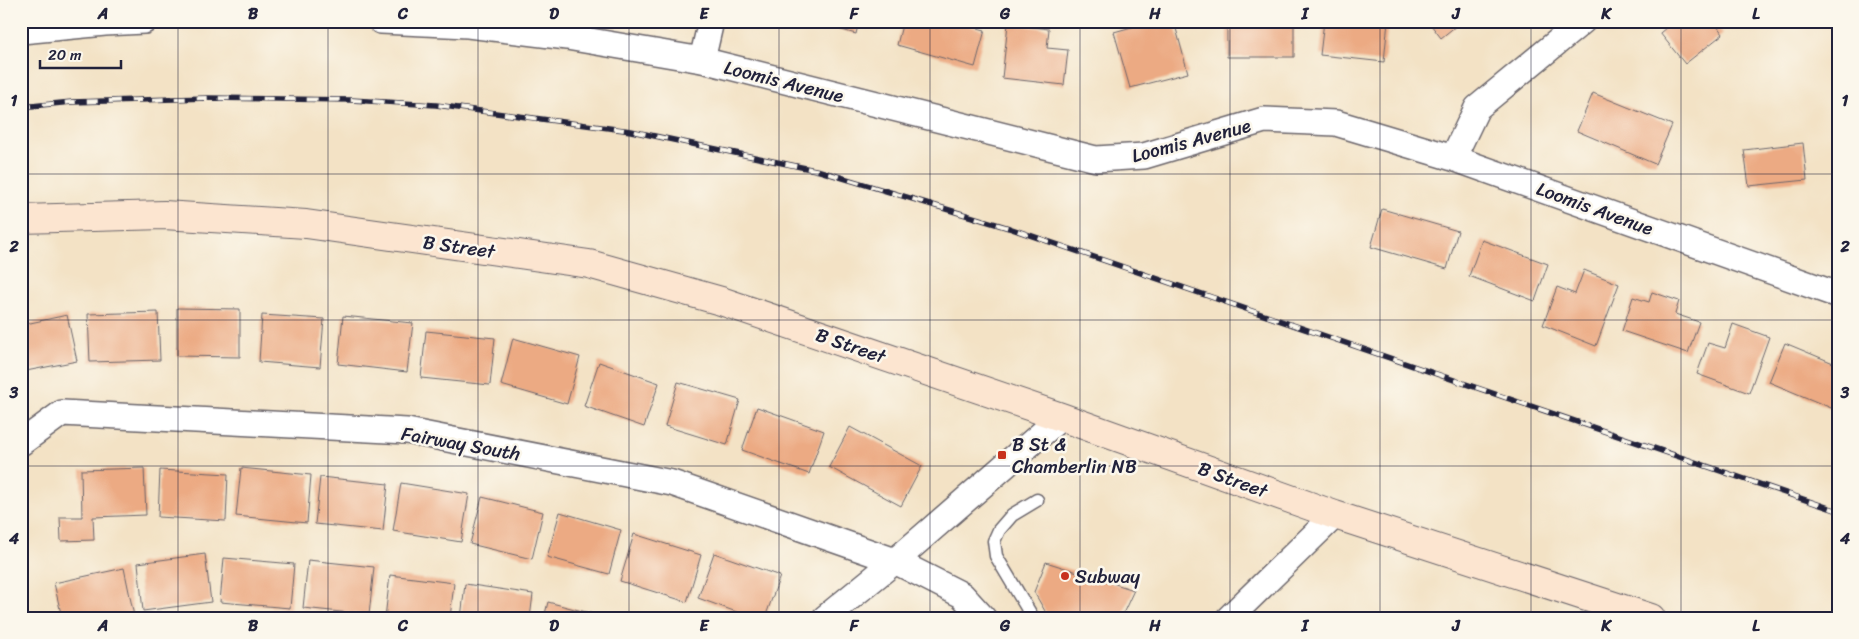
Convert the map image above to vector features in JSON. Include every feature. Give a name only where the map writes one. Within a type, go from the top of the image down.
[{"type":"main road","name":"B Street","points":[[21,219],[164,215],[306,224],[589,264],[721,301],[1061,417],[1335,515],[1651,618]]},
{"type":"street","points":[[21,31],[144,21]]},
{"type":"street","name":"Loomis Avenue","points":[[381,21],[468,25],[566,37],[702,60],[1096,159],[1144,156],[1264,120],[1336,123],[1453,158],[1838,295]]},
{"type":"street","points":[[702,60],[711,21]]},
{"type":"street","points":[[1453,158],[1477,108],[1583,21]]},
{"type":"street","name":"Fairway South","points":[[21,443],[62,413],[406,431],[672,483],[895,562],[962,595],[983,618]]},
{"type":"street","points":[[825,618],[895,562],[1061,417]]},
{"type":"street","points":[[1229,618],[1335,515]]},
{"type":"lane","points":[[1033,618],[996,556],[994,541],[999,530],[1012,515],[1037,500]]},
{"type":"building","points":[[810,21],[859,21],[856,34]]},
{"type":"building","points":[[903,21],[952,21],[985,30],[975,67],[897,45]]},
{"type":"building","points":[[1153,21],[1174,21],[1188,73],[1130,88],[1114,32]]},
{"type":"building","points":[[1227,21],[1294,21],[1294,57],[1227,57]]},
{"type":"building","points":[[1324,21],[1388,21],[1384,62],[1320,55]]},
{"type":"building","points":[[1428,21],[1462,21],[1441,38]]},
{"type":"building","points":[[1674,21],[1713,21],[1723,34],[1685,64],[1660,33]]},
{"type":"building","points":[[1008,24],[1049,29],[1047,48],[1068,50],[1064,85],[1002,78]]},
{"type":"building","points":[[1593,93],[1672,125],[1655,164],[1577,131]]},
{"type":"building","points":[[1803,143],[1807,180],[1749,186],[1744,150]]},
{"type":"building","points":[[1382,209],[1458,231],[1447,269],[1371,247]]},
{"type":"building","points":[[1482,240],[1548,264],[1535,301],[1469,276]]},
{"type":"building","points":[[1584,270],[1619,284],[1596,346],[1543,325],[1557,287],[1575,294]]},
{"type":"building","points":[[1652,292],[1679,301],[1675,314],[1699,322],[1688,353],[1622,331],[1633,297],[1649,302]]},
{"type":"building","points":[[177,308],[240,309],[240,357],[177,356]]},
{"type":"building","points":[[158,312],[160,360],[90,362],[88,314]]},
{"type":"building","points":[[67,315],[77,361],[21,372],[21,325]]},
{"type":"building","points":[[262,315],[324,319],[320,367],[259,362]]},
{"type":"building","points":[[343,316],[413,323],[407,372],[338,364]]},
{"type":"building","points":[[1733,324],[1769,337],[1749,393],[1697,374],[1708,343],[1725,348]]},
{"type":"building","points":[[426,331],[495,338],[490,385],[421,378]]},
{"type":"building","points":[[513,338],[580,357],[567,404],[501,385]]},
{"type":"building","points":[[1785,343],[1838,365],[1838,405],[1836,410],[1769,382]]},
{"type":"building","points":[[599,362],[659,383],[644,427],[584,406]]},
{"type":"building","points":[[678,382],[740,400],[727,445],[665,426]]},
{"type":"building","points":[[757,407],[824,431],[809,474],[742,450]]},
{"type":"building","points":[[850,427],[922,466],[901,506],[829,467]]},
{"type":"building","points":[[144,468],[146,515],[93,517],[94,540],[61,541],[60,517],[82,517],[81,470]]},
{"type":"building","points":[[241,468],[311,475],[307,523],[236,516]]},
{"type":"building","points":[[160,470],[228,474],[226,521],[158,517]]},
{"type":"building","points":[[320,477],[388,484],[383,531],[315,524]]},
{"type":"building","points":[[401,483],[469,494],[461,542],[393,531]]},
{"type":"building","points":[[482,497],[543,512],[532,559],[470,544]]},
{"type":"building","points":[[560,512],[621,530],[609,574],[547,557]]},
{"type":"building","points":[[634,534],[701,555],[687,602],[620,581]]},
{"type":"building","points":[[714,553],[780,576],[765,618],[753,618],[698,598]]},
{"type":"building","points":[[205,554],[211,602],[143,611],[138,563]]},
{"type":"building","points":[[224,558],[294,564],[290,608],[220,602]]},
{"type":"building","points":[[308,560],[374,567],[369,615],[303,608]]},
{"type":"building","name":"Subway","points":[[1046,562],[1134,590],[1121,618],[1049,618],[1034,592]]},
{"type":"building","points":[[124,568],[134,616],[126,618],[62,618],[54,583]]},
{"type":"building","points":[[390,575],[454,583],[450,618],[385,618]]},
{"type":"building","points":[[465,584],[533,594],[530,618],[461,618]]},
{"type":"building","points":[[548,602],[605,617],[605,618],[544,618]]},
{"type":"railway","points":[[21,107],[72,102],[208,98],[351,100],[436,105],[631,131],[820,171],[1009,228],[1838,511]]},
{"type":"place","name":"B St & Chamberlin NB","points":[[1002,455]]},
{"type":"place","name":"Subway","points":[[1065,576]]}]
